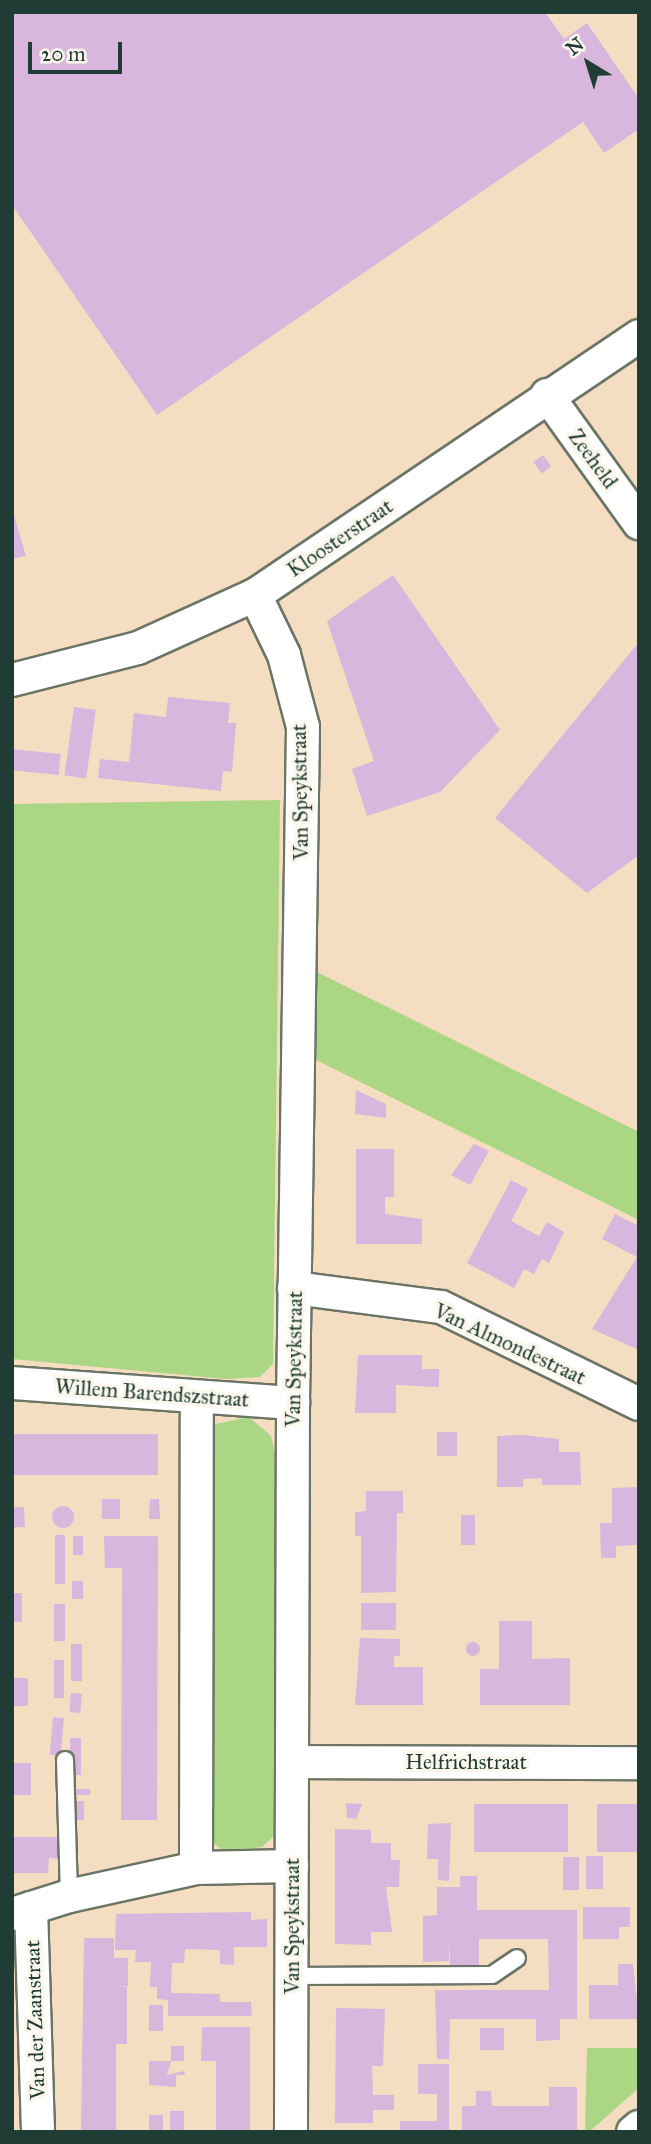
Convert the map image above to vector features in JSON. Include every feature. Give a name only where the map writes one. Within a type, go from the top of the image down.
[{"type":"street","name":"Kloosterstraat","points":[[12,680],[138,648],[255,594],[328,549],[547,395],[639,335]]},
{"type":"street","name":"Zeeheld","points":[[547,395],[639,523]]},
{"type":"street","name":"Van Speykstraat","points":[[255,594],[284,655],[303,727],[293,1403],[291,2132]]},
{"type":"street","name":"Van Almondestraat","points":[[294,1289],[441,1307],[639,1404]]},
{"type":"street","name":"Willem Barendszstraat","points":[[12,1382],[197,1398],[293,1403]]},
{"type":"street","points":[[196,1868],[197,1398]]},
{"type":"street","name":"Helfrichstraat","points":[[293,1762],[639,1763]]},
{"type":"street","points":[[22,1911],[69,1896],[196,1868],[292,1866]]},
{"type":"street","name":"Van der Zaanstraat","points":[[22,1911],[38,2132]]},
{"type":"street","points":[[633,2132],[639,2127]]},
{"type":"lane","points":[[65,1760],[69,1896]]},
{"type":"lane","points":[[292,1976],[492,1975],[517,1958]]},
{"type":"green space","points":[[280,800],[273,1364],[260,1377],[226,1379],[12,1359],[12,804]]},
{"type":"green space","points":[[317,972],[639,1132],[639,1220],[316,1060]]},
{"type":"green space","points":[[249,1417],[271,1436],[275,1453],[277,1826],[273,1837],[262,1847],[224,1851],[209,1840],[202,1810],[214,1809],[214,1545],[206,1545],[211,1425]]},
{"type":"green space","points":[[587,2048],[639,2048],[639,2088],[589,2132],[585,2132]]},
{"type":"building","points":[[12,12],[545,12],[564,39],[587,23],[639,99],[639,129],[604,153],[583,122],[157,415],[12,205]]},
{"type":"building","points":[[543,455],[551,466],[542,473],[533,462]]},
{"type":"building","points":[[12,508],[26,556],[12,559]]},
{"type":"building","points":[[393,575],[500,730],[440,792],[367,816],[352,769],[374,761],[327,621]]},
{"type":"building","points":[[639,642],[639,855],[587,893],[495,818]]},
{"type":"building","points":[[168,697],[230,703],[228,723],[236,723],[232,772],[223,771],[221,791],[98,778],[100,759],[129,762],[134,713],[166,717]]},
{"type":"building","points":[[74,707],[96,710],[86,778],[64,775]]},
{"type":"building","points":[[12,749],[61,754],[59,775],[12,770]]},
{"type":"building","points":[[356,1090],[386,1104],[386,1118],[355,1114]]},
{"type":"building","points":[[474,1144],[489,1151],[470,1185],[451,1175]]},
{"type":"building","points":[[356,1149],[394,1149],[394,1197],[385,1197],[385,1214],[422,1219],[422,1244],[356,1244]]},
{"type":"building","points":[[511,1180],[528,1189],[511,1221],[539,1236],[547,1222],[564,1232],[549,1263],[542,1259],[534,1274],[524,1269],[514,1288],[467,1263]]},
{"type":"building","points":[[615,1214],[639,1226],[639,1350],[592,1329],[637,1257],[602,1239]]},
{"type":"building","points":[[358,1355],[422,1355],[422,1369],[439,1369],[439,1387],[396,1385],[396,1413],[355,1413]]},
{"type":"building","points":[[437,1432],[457,1432],[457,1456],[437,1456]]},
{"type":"building","points":[[12,1434],[158,1434],[158,1475],[12,1475]]},
{"type":"building","points":[[522,1435],[559,1439],[559,1452],[580,1452],[581,1485],[542,1485],[542,1478],[523,1479],[523,1487],[497,1487],[497,1436]]},
{"type":"building","points":[[639,1487],[639,1545],[616,1546],[616,1558],[601,1558],[600,1523],[612,1523],[612,1488]]},
{"type":"building","points":[[366,1491],[403,1491],[403,1513],[397,1513],[396,1592],[361,1593],[361,1536],[355,1536],[355,1512],[366,1511]]},
{"type":"building","points":[[102,1499],[120,1499],[120,1519],[102,1519]]},
{"type":"building","points":[[150,1499],[159,1499],[160,1519],[149,1519]]},
{"type":"building","points":[[63,1506],[71,1509],[74,1517],[71,1525],[63,1528],[55,1525],[52,1517],[55,1509]]},
{"type":"building","points":[[24,1507],[25,1527],[13,1528],[12,1508]]},
{"type":"building","points":[[461,1515],[475,1515],[475,1545],[461,1545]]},
{"type":"building","points":[[55,1535],[65,1535],[65,1584],[55,1584]]},
{"type":"building","points":[[73,1536],[83,1536],[83,1555],[73,1555]]},
{"type":"building","points":[[104,1536],[158,1536],[157,1820],[121,1820],[122,1568],[105,1568]]},
{"type":"building","points":[[72,1581],[83,1581],[83,1599],[72,1599]]},
{"type":"building","points":[[12,1593],[22,1593],[22,1622],[12,1622]]},
{"type":"building","points":[[361,1603],[396,1603],[396,1630],[361,1630]]},
{"type":"building","points":[[54,1604],[65,1604],[65,1641],[54,1641]]},
{"type":"building","points":[[499,1621],[532,1621],[532,1659],[570,1658],[570,1705],[480,1705],[480,1669],[499,1669]]},
{"type":"building","points":[[360,1638],[400,1639],[400,1656],[394,1656],[394,1667],[423,1667],[423,1705],[355,1705]]},
{"type":"building","points":[[470,1642],[476,1642],[480,1649],[476,1656],[470,1656],[466,1652],[466,1646]]},
{"type":"building","points":[[71,1644],[82,1644],[82,1681],[71,1681]]},
{"type":"building","points":[[54,1660],[64,1660],[64,1698],[54,1698]]},
{"type":"building","points":[[12,1678],[28,1678],[28,1706],[12,1706]]},
{"type":"building","points":[[71,1693],[82,1694],[80,1713],[69,1712]]},
{"type":"building","points":[[53,1717],[64,1718],[61,1756],[50,1755]]},
{"type":"building","points":[[70,1738],[81,1738],[81,1775],[70,1775]]},
{"type":"building","points":[[12,1763],[31,1763],[31,1795],[12,1795]]},
{"type":"building","points":[[74,1789],[90,1789],[90,1795],[74,1795]]},
{"type":"building","points":[[74,1801],[84,1801],[84,1820],[74,1820]]},
{"type":"building","points":[[346,1803],[362,1804],[356,1819],[347,1818]]},
{"type":"building","points":[[474,1804],[568,1804],[568,1852],[474,1852]]},
{"type":"building","points":[[597,1804],[639,1804],[639,1852],[597,1852]]},
{"type":"building","points":[[451,1823],[449,1881],[438,1880],[438,1859],[427,1859],[428,1824]]},
{"type":"building","points":[[335,1829],[371,1830],[371,1843],[391,1843],[391,1860],[400,1860],[399,1887],[386,1887],[392,1932],[371,1932],[371,1945],[335,1944]]},
{"type":"building","points":[[12,1837],[59,1837],[59,1859],[49,1858],[48,1873],[12,1873]]},
{"type":"building","points":[[586,1856],[603,1856],[603,1889],[586,1889]]},
{"type":"building","points":[[563,1857],[579,1857],[579,1890],[563,1890]]},
{"type":"building","points":[[460,1876],[477,1876],[477,1910],[577,1910],[577,2019],[560,2019],[560,2040],[536,2041],[536,2019],[450,2019],[449,2059],[437,2059],[435,1990],[549,1990],[548,1939],[479,1939],[479,1966],[450,1966],[449,1934],[449,1961],[423,1962],[423,1916],[437,1915],[437,1887],[460,1887]]},
{"type":"building","points":[[583,1907],[630,1907],[630,1927],[619,1927],[619,1939],[583,1939]]},
{"type":"building","points":[[251,1912],[251,1920],[267,1919],[267,1947],[234,1947],[234,1965],[220,1964],[220,1950],[185,1949],[184,1963],[172,1963],[171,1993],[220,1994],[220,2002],[251,2002],[252,2016],[168,2016],[168,2000],[157,1999],[157,1987],[150,1987],[151,1962],[135,1962],[136,1950],[115,1950],[116,1914]]},
{"type":"building","points":[[84,1938],[114,1938],[114,1958],[128,1958],[128,1986],[116,1986],[127,1987],[127,2044],[116,2044],[116,2132],[81,2132]]},
{"type":"building","points":[[618,1964],[633,1964],[639,2019],[589,2019],[589,1985],[618,1985]]},
{"type":"building","points":[[149,2005],[163,2005],[163,2031],[149,2031]]},
{"type":"building","points":[[336,2008],[385,2009],[383,2066],[372,2066],[373,2095],[394,2095],[394,2110],[373,2110],[373,2123],[335,2123]]},
{"type":"building","points":[[202,2027],[250,2027],[250,2132],[216,2132],[216,2061],[201,2061]]},
{"type":"building","points":[[480,2028],[504,2028],[504,2050],[480,2050]]},
{"type":"building","points":[[171,2046],[184,2046],[184,2061],[171,2061]]},
{"type":"building","points":[[149,2061],[171,2061],[167,2075],[184,2071],[185,2075],[176,2075],[176,2087],[149,2085]]},
{"type":"building","points":[[418,2064],[449,2064],[449,2132],[400,2132],[400,2121],[437,2121],[437,2094],[418,2094]]},
{"type":"building","points":[[549,2087],[577,2087],[577,2132],[462,2132],[462,2106],[476,2106],[476,2091],[491,2091],[492,2106],[549,2106]]},
{"type":"building","points":[[170,2111],[184,2111],[184,2132],[170,2132]]},
{"type":"building","points":[[149,2115],[163,2115],[163,2132],[149,2132]]}]
